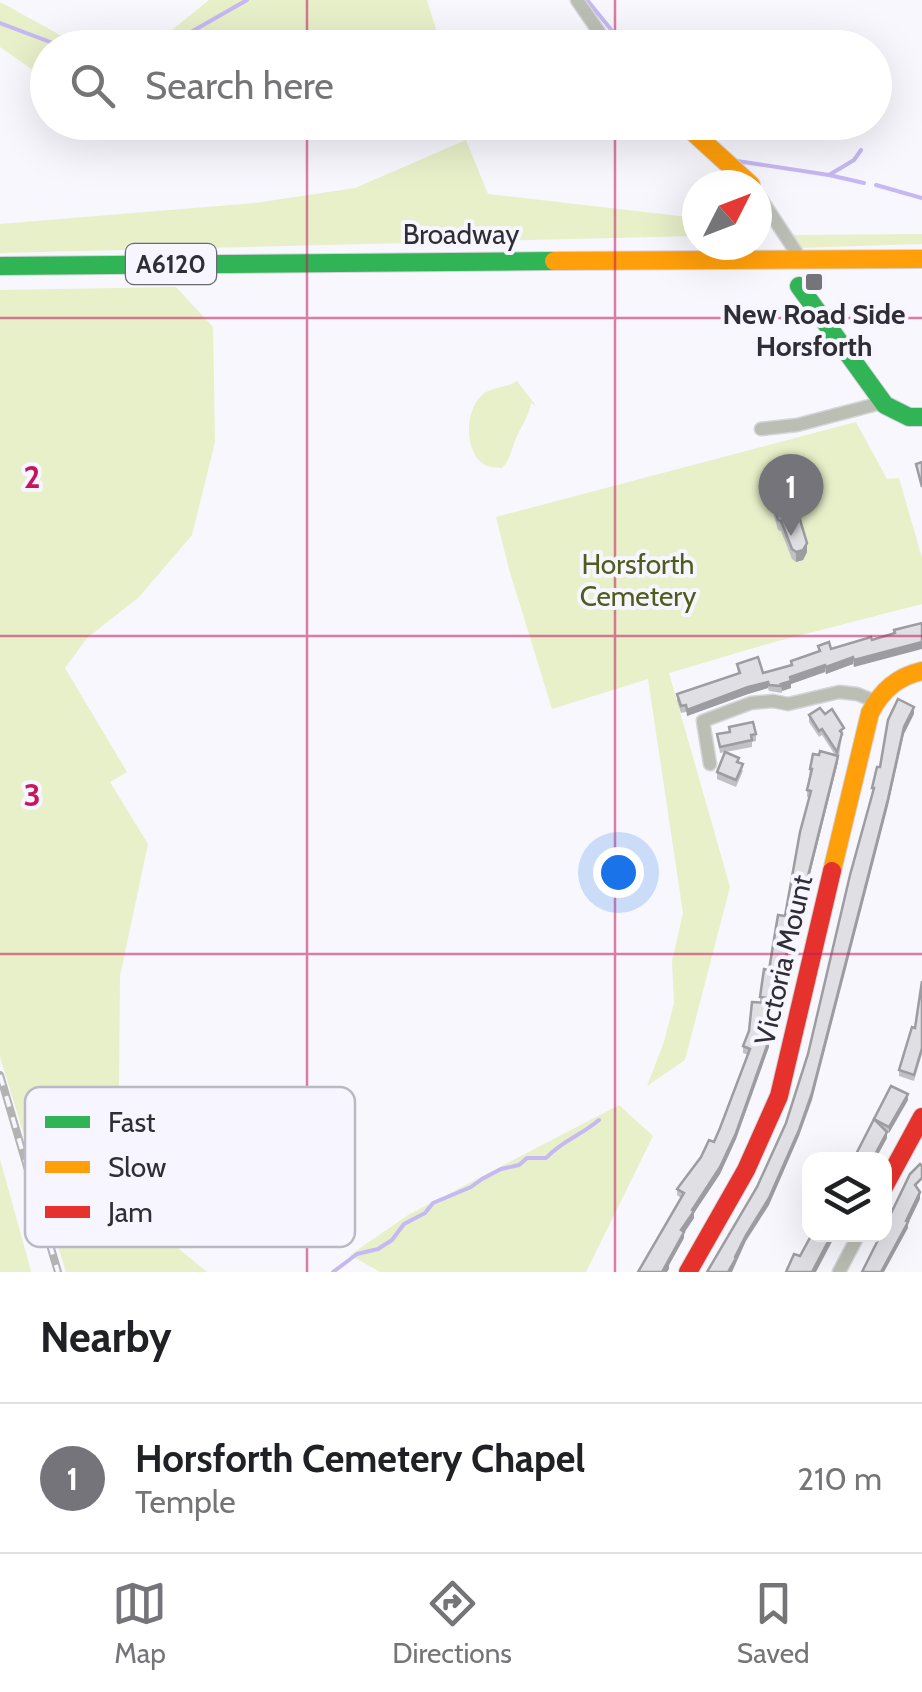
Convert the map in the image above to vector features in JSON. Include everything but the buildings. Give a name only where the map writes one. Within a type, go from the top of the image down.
[{"type":"main road","points":[[702,140],[735,170]]},
{"type":"main road","name":"Broadway","points":[[0,266],[922,260]]},
{"type":"main road","points":[[799,286],[885,404],[908,417],[922,417]]},
{"type":"main road","points":[[875,701],[888,685],[922,671]]},
{"type":"main road","name":"Victoria Mount","points":[[688,1272],[746,1170],[779,1096],[875,701]]},
{"type":"main road","points":[[892,1172],[922,1117]]},
{"type":"street","points":[[577,0],[598,30]]},
{"type":"street","points":[[772,216],[802,260]]},
{"type":"street","points":[[761,429],[797,425],[885,404]]},
{"type":"street","points":[[710,764],[703,721],[751,703],[774,700],[788,704],[839,692],[875,701]]},
{"type":"street","points":[[839,1272],[855,1242]]},
{"type":"green space","points":[[209,0],[427,0],[436,30],[172,30]]},
{"type":"green space","points":[[0,2],[51,30],[30,30],[30,68],[0,47]]},
{"type":"green space","points":[[466,140],[488,194],[682,216],[682,236],[0,253],[0,224],[255,203],[355,188]]},
{"type":"green space","points":[[922,234],[922,244],[796,248],[790,235]]},
{"type":"green space","points":[[176,287],[213,327],[215,442],[192,535],[139,597],[87,638],[65,668],[127,772],[110,782],[148,844],[120,976],[119,1087],[25,1087],[25,1138],[0,1057],[0,290]]},
{"type":"green space","points":[[517,381],[536,406],[531,403],[502,468],[487,466],[473,452],[470,442],[469,422],[475,404],[484,393]]},
{"type":"green space","name":"Horsforth Cemetery","points":[[856,422],[887,479],[899,478],[922,558],[922,604],[669,673],[730,887],[685,1060],[647,1086],[674,1003],[672,961],[683,913],[648,679],[552,709],[496,517]]},
{"type":"green space","points":[[619,1105],[653,1136],[586,1272],[380,1272],[350,1255],[408,1215]]},
{"type":"green space","points":[[0,1159],[31,1271],[30,1272],[0,1272]]},
{"type":"green space","points":[[58,1247],[177,1247],[207,1272],[66,1272]]},
{"type":"waterway","points":[[194,30],[247,0]]},
{"type":"waterway","points":[[587,0],[611,30]]},
{"type":"waterway","points":[[0,23],[30,34]]},
{"type":"waterway","points":[[737,161],[829,175],[854,160],[861,150]]},
{"type":"waterway","points":[[829,175],[864,183]]},
{"type":"waterway","points":[[876,185],[922,198]]},
{"type":"waterway","points":[[333,1272],[357,1254],[378,1249],[392,1240],[404,1224],[425,1213],[433,1203],[527,1158],[546,1158],[599,1120]]},
{"type":"railway","points":[[0,1075],[25,1160]]},
{"type":"railway","points":[[51,1247],[58,1272]]},
{"type":"traffic: fast","points":[[0,266],[554,261]]},
{"type":"traffic: fast","points":[[799,286],[885,405],[909,417],[922,417]]},
{"type":"traffic: slow","points":[[702,140],[735,170]]},
{"type":"traffic: slow","points":[[554,261],[922,259]]},
{"type":"traffic: slow","points":[[832,871],[870,713],[891,686],[922,671]]},
{"type":"traffic: jam","points":[[688,1272],[746,1170],[779,1096],[832,871]]},
{"type":"traffic: jam","points":[[892,1172],[922,1117]]},
{"type":"place","name":"New Road Side Horsforth","points":[[814,282]]},
{"type":"place","name":"Horsforth Cemetery Chapel","points":[[791,536]]}]
